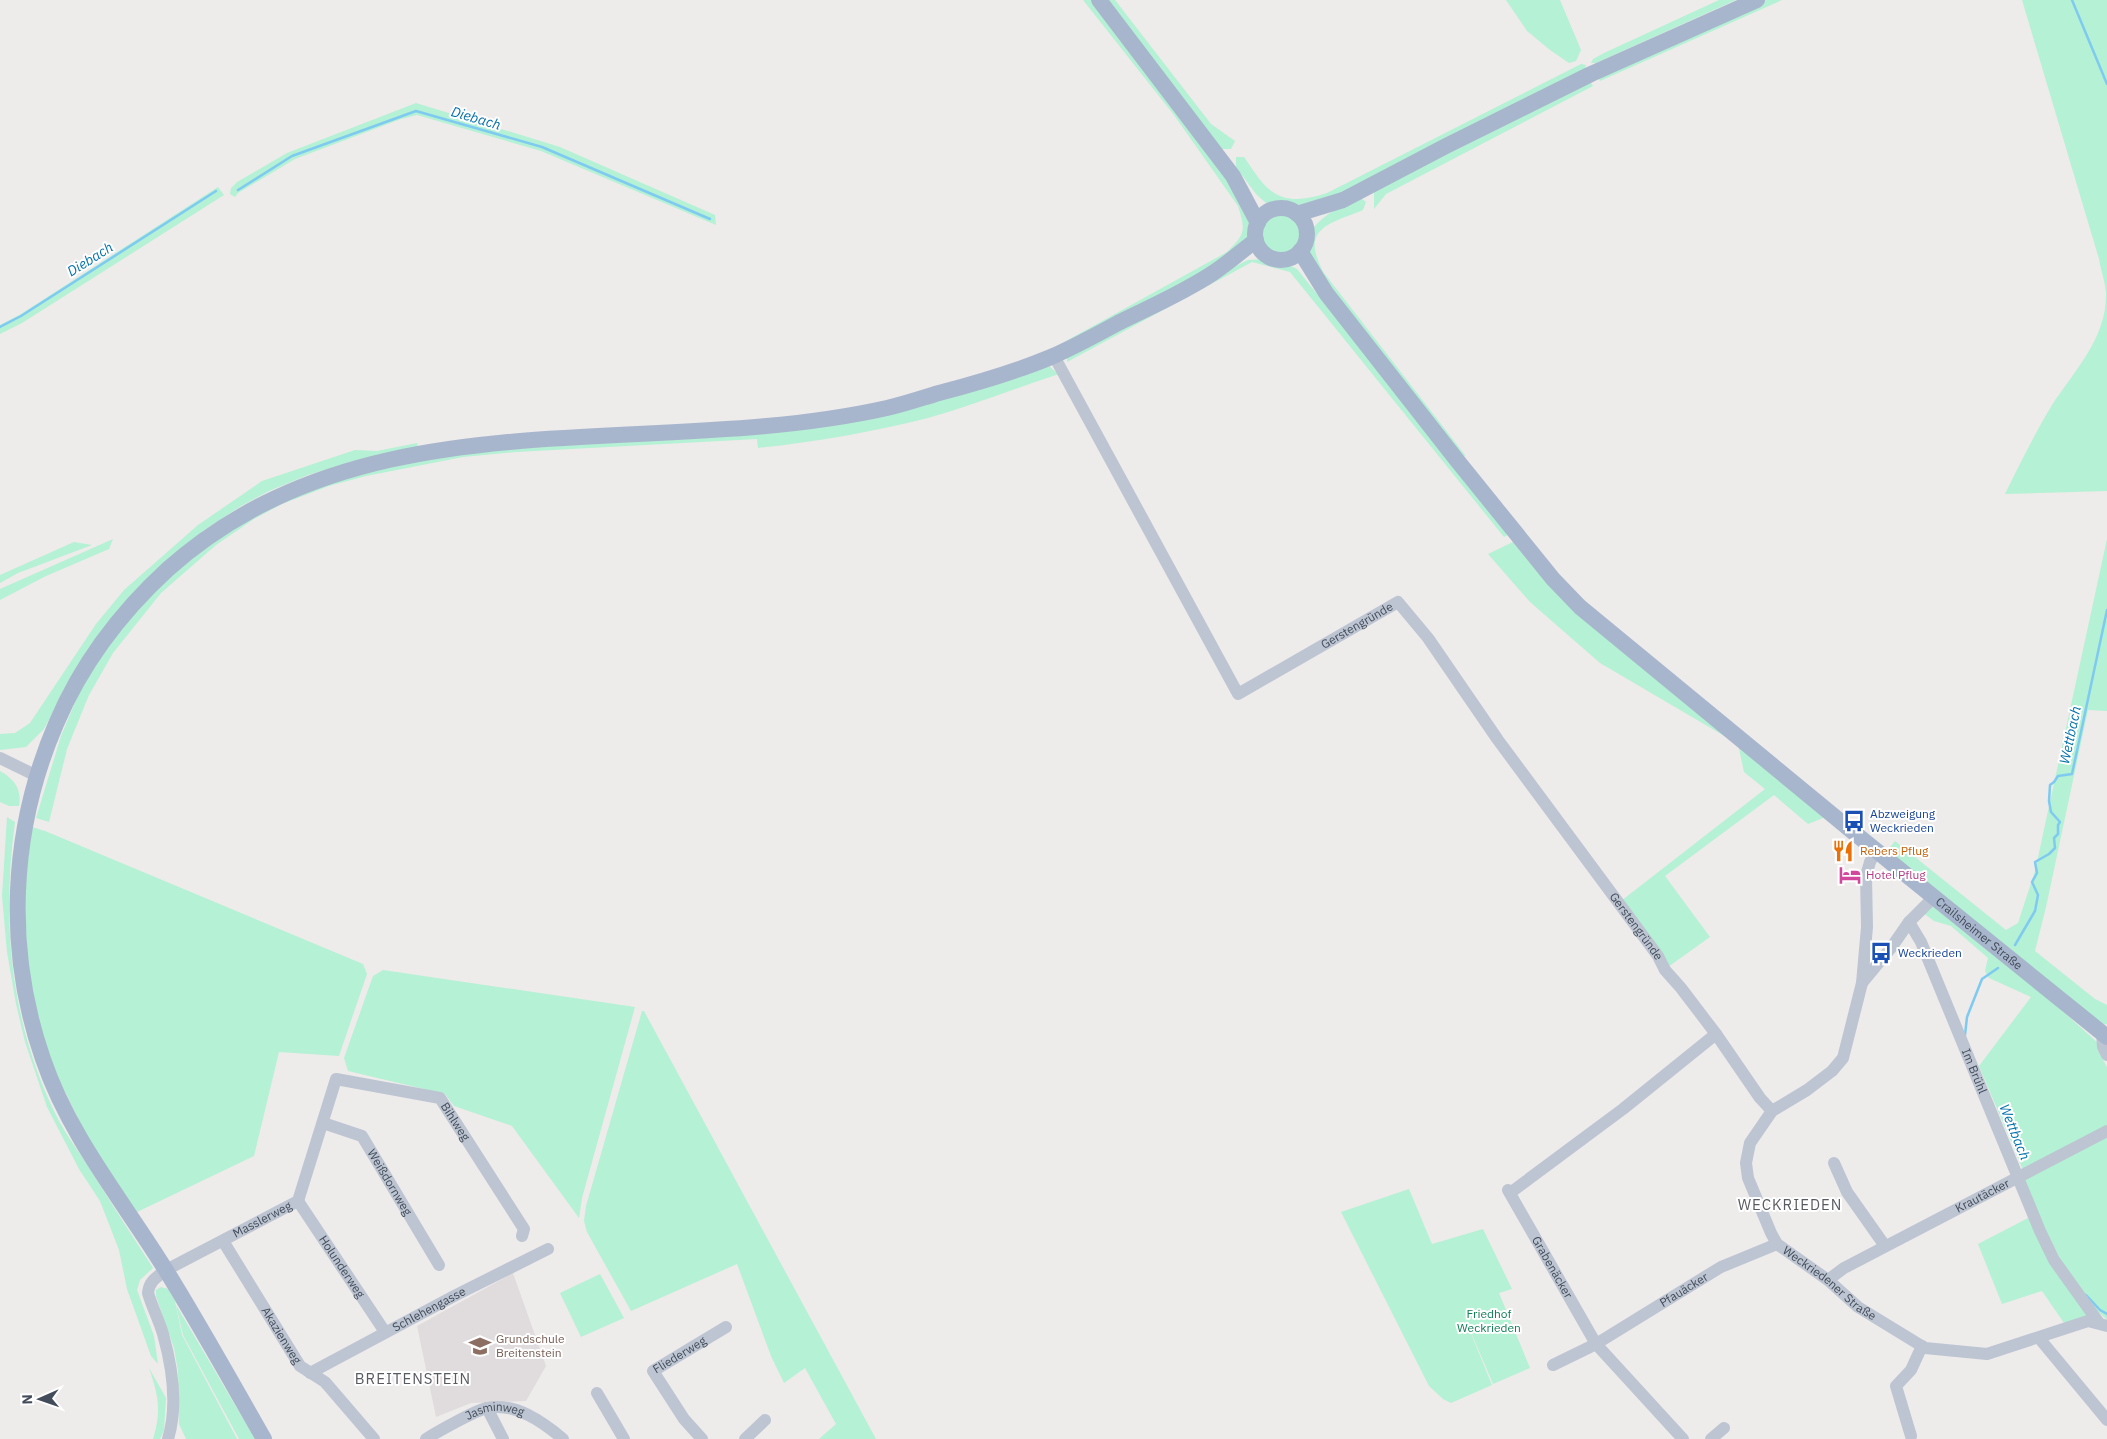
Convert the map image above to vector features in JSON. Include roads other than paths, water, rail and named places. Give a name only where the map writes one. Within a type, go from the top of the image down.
[{"type":"main road","points":[[1099,0],[1233,176],[1258,223]]},
{"type":"main road","points":[[1297,214],[1343,200],[1446,146],[1592,74],[1757,0]]},
{"type":"main road","points":[[1233,176],[1271,210]]},
{"type":"main road","points":[[1306,230],[1343,200]]},
{"type":"main road","points":[[1280,208],[1297,214],[1303,221],[1306,239],[1294,255],[1280,260],[1260,247],[1255,234],[1258,223],[1264,215],[1271,210],[1280,208]]},
{"type":"main road","points":[[264,1439],[166,1270],[92,1159],[69,1120],[56,1094],[35,1037],[25,995],[18,940],[18,874],[28,808],[47,745],[74,687],[103,642],[129,609],[156,580],[206,539],[254,509],[295,489],[368,464],[457,447],[544,439],[693,433],[780,425],[888,408],[997,377],[1054,356],[1177,294],[1260,247]]},
{"type":"main road","name":"Crailsheimer Straße","points":[[1294,255],[1553,579],[1580,607],[2105,1035]]},
{"type":"street","name":"Gerstengründe","points":[[1054,356],[1238,694],[1398,602],[1428,638],[1498,740],[1658,956],[1665,970],[1716,1034],[1760,1098],[1772,1111]]},
{"type":"street","points":[[0,758],[37,776]]},
{"type":"street","name":"Weckriedener Straße","points":[[1876,850],[1866,876],[1867,927],[1862,984],[1843,1058],[1832,1071],[1807,1090],[1772,1111],[1750,1142],[1746,1163],[1748,1178],[1777,1244],[1828,1280],[1858,1307],[1925,1348],[1950,1352],[1987,1354],[2088,1321],[2103,1324]]},
{"type":"street","points":[[1862,984],[1892,948],[1909,922],[1934,897]]},
{"type":"street","name":"Im Brühl","points":[[1909,922],[1921,942],[2018,1178],[2054,1260],[2103,1324]]},
{"type":"street","name":"Grabenäcker","points":[[1596,1344],[1509,1192],[1623,1109],[1716,1034]]},
{"type":"street","points":[[2105,1035],[2103,1047],[2107,1055]]},
{"type":"street","name":"Masslerweg","points":[[168,1439],[172,1403],[169,1365],[163,1335],[148,1293],[151,1281],[166,1270],[298,1201],[336,1079]]},
{"type":"street","name":"Bihlweg","points":[[336,1079],[440,1098],[524,1229],[522,1236]]},
{"type":"street","name":"Weißdornweg","points":[[323,1123],[362,1136],[439,1265]]},
{"type":"street","name":"Krautäcker","points":[[1828,1280],[1844,1268],[1885,1246],[2107,1131]]},
{"type":"street","points":[[1834,1163],[1847,1192],[1885,1246]]},
{"type":"street","name":"Holunderweg","points":[[298,1201],[385,1332]]},
{"type":"street","name":"Akazienweg","points":[[223,1241],[300,1366],[324,1382],[374,1439]]},
{"type":"street","name":"Pfauäcker","points":[[1553,1365],[1596,1344],[1721,1267],[1777,1244]]},
{"type":"street","name":"Schlehengasse","points":[[310,1374],[385,1332],[548,1249]]},
{"type":"street","name":"Fliederweg","points":[[702,1439],[684,1419],[653,1371],[726,1327]]},
{"type":"street","points":[[2039,1338],[2107,1420]]},
{"type":"street","points":[[1596,1344],[1683,1439]]},
{"type":"street","points":[[1911,1436],[1896,1386],[1911,1370],[1922,1346]]},
{"type":"street","points":[[597,1393],[624,1439]]},
{"type":"street","points":[[487,1408],[503,1439]]},
{"type":"street","name":"Jasminweg","points":[[426,1439],[487,1408],[512,1408],[548,1426],[563,1439]]},
{"type":"street","points":[[745,1439],[765,1420]]},
{"type":"street","points":[[1711,1439],[1724,1428]]},
{"type":"waterway","name":"Wettbach","points":[[2072,0],[2107,84]]},
{"type":"waterway","name":"Diebach","points":[[238,190],[292,156],[416,111],[542,147],[710,219]]},
{"type":"waterway","name":"Diebach","points":[[0,327],[21,316],[216,191]]},
{"type":"waterway","name":"Wettbach","points":[[2015,945],[2035,911],[2038,895],[2032,882],[2037,873],[2035,862],[2055,848],[2054,838],[2058,834],[2060,822],[2051,812],[2049,801],[2050,785],[2058,776],[2072,774],[2107,610]]},
{"type":"waterway","name":"Wettbach","points":[[1965,1035],[1967,1017],[1982,979],[1998,968]]},
{"type":"waterway","name":"Wettbach","points":[[2086,1295],[2100,1310],[2107,1314]]},
{"type":"place","name":"Abzweigung Weckrieden","points":[[1854,821]]},
{"type":"place","name":"Rebers Pflug","points":[[1843,851]]},
{"type":"place","name":"Hotel Pflug","points":[[1850,875]]},
{"type":"place","name":"Weckrieden","points":[[1881,953]]},
{"type":"place","name":"Grundschule Breitenstein","points":[[480,1346]]},
{"type":"district","name":"WECKRIEDEN","points":[[1790,1205]]},
{"type":"district","name":"BREITENSTEIN","points":[[413,1379]]},
{"type":"park label","name":"Friedhof Weckrieden","points":[[1489,1321]]}]
